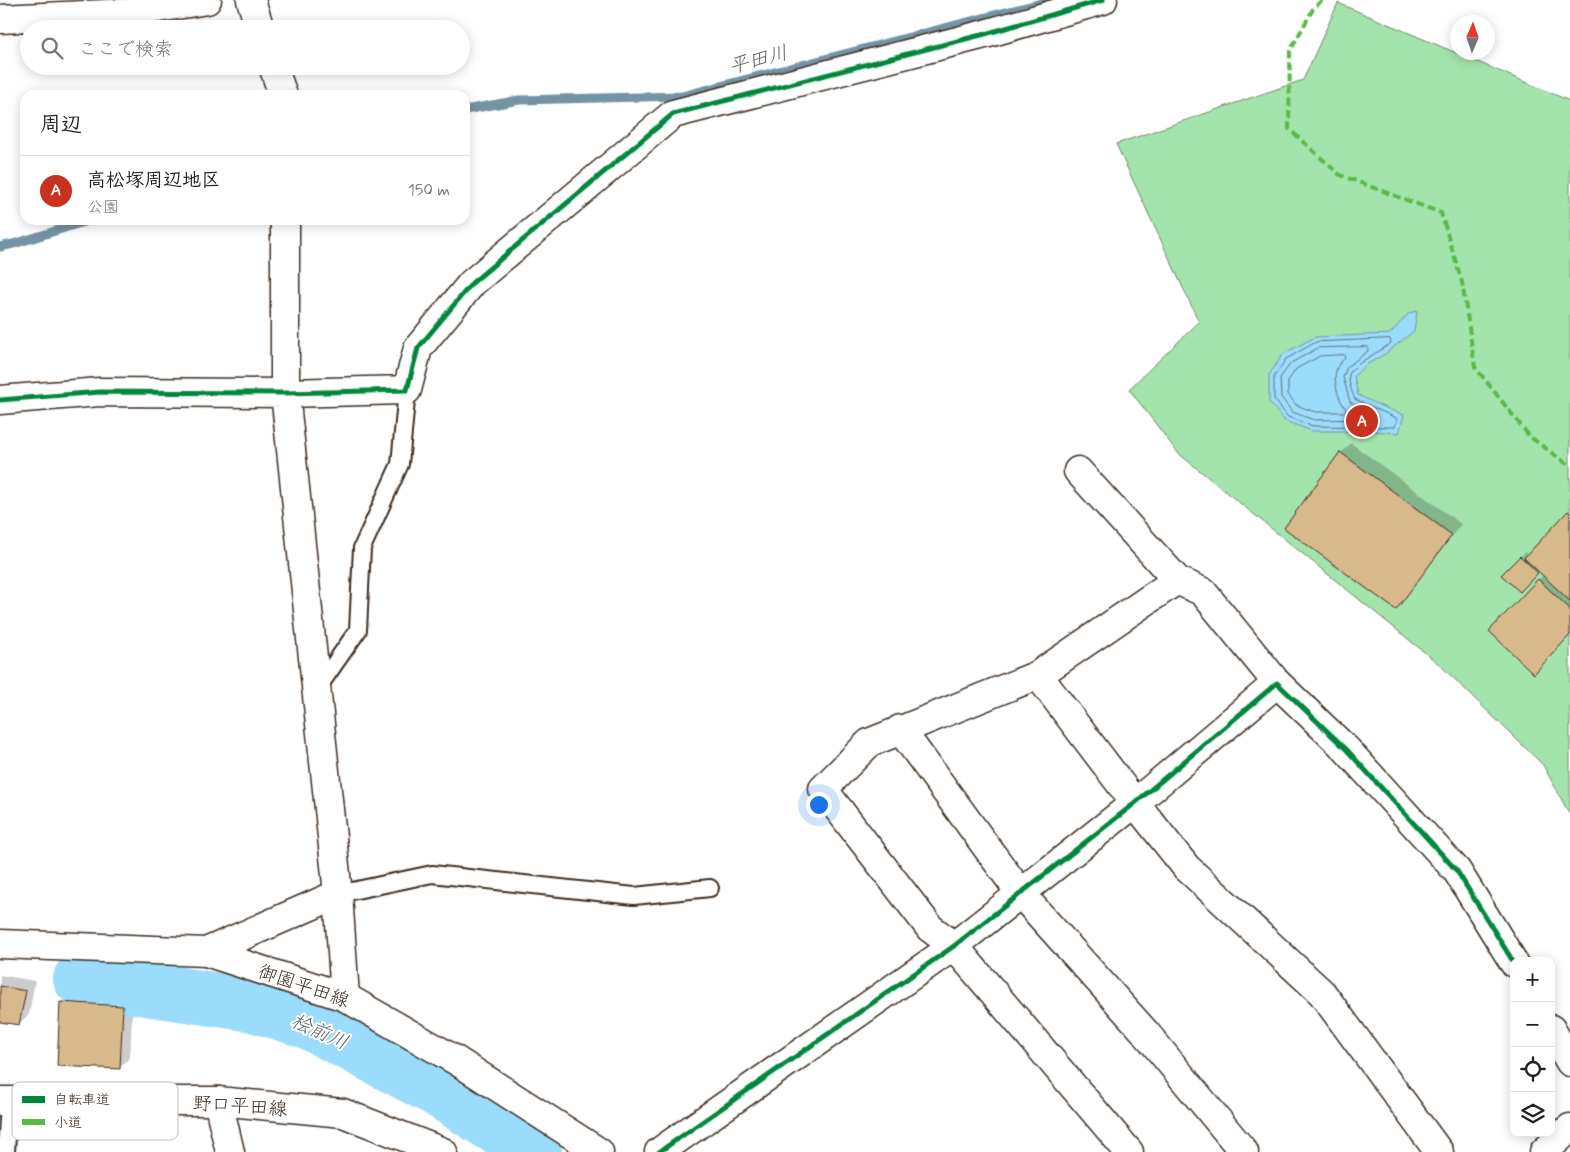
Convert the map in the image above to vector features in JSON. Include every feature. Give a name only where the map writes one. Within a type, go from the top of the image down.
[{"type":"street","points":[[14,12],[128,13],[207,0]]},
{"type":"street","points":[[251,0],[257,20]]},
{"type":"street","points":[[0,400],[100,392],[285,393],[407,390],[418,348],[472,283],[673,114],[986,34],[1103,0]]},
{"type":"street","points":[[276,75],[281,90]]},
{"type":"street","points":[[285,225],[285,393],[338,894],[345,997]]},
{"type":"street","points":[[1078,471],[1176,580],[1204,592],[1277,683],[1346,749],[1457,870],[1510,957]]},
{"type":"street","points":[[1129,1152],[954,946],[930,928],[823,789],[869,743],[1038,675],[1176,580]]},
{"type":"street","points":[[1038,675],[1186,867],[1322,993],[1439,1152]]},
{"type":"street","points":[[659,1152],[954,946],[1135,803],[1277,683]]},
{"type":"street","points":[[900,729],[1021,894],[1145,1032],[1244,1152]]},
{"type":"street","points":[[206,952],[338,894]]},
{"type":"street","name":"御園平田線","points":[[0,944],[206,952],[345,997],[457,1061],[599,1152]]},
{"type":"street","points":[[1555,1036],[1570,1062]]},
{"type":"street","name":"野口平田線","points":[[178,1101],[218,1101],[343,1113],[443,1152]]},
{"type":"street","points":[[218,1101],[230,1152]]},
{"type":"street","points":[[1544,1152],[1570,1128]]},
{"type":"lane","points":[[316,689],[358,630],[362,548],[400,464],[407,390]]},
{"type":"lane","points":[[338,894],[432,874],[634,896],[710,888]]},
{"type":"lane","points":[[5,1101],[6,1152]]},
{"type":"green space","points":[[1338,3],[1450,50],[1450,60],[1473,60],[1570,101],[1570,815],[1543,765],[1439,664],[1178,453],[1129,389],[1199,322],[1116,144],[1303,80]]},
{"type":"water","points":[[1417,311],[1414,331],[1385,354],[1366,365],[1354,376],[1358,395],[1404,415],[1399,433],[1312,431],[1285,421],[1269,402],[1269,375],[1283,354],[1315,337],[1390,334],[1409,313]]},
{"type":"building","points":[[1340,452],[1452,535],[1396,610],[1284,528]]},
{"type":"building","points":[[1568,511],[1570,513],[1570,601],[1524,558]]},
{"type":"building","points":[[1520,556],[1538,573],[1520,592],[1501,575]]},
{"type":"building","points":[[1538,579],[1570,609],[1570,635],[1534,674],[1489,631]]},
{"type":"building","points":[[0,986],[26,991],[19,1025],[0,1022]]},
{"type":"building","points":[[60,1002],[123,1006],[120,1069],[57,1066]]},
{"type":"waterway","name":"平田川","points":[[470,109],[519,100],[682,96],[1053,0]]},
{"type":"waterway","name":"平田川","points":[[0,247],[74,225]]},
{"type":"waterway","name":"桧前川","points":[[80,979],[253,1005],[308,1022],[436,1089],[535,1152]]},
{"type":"marked path","points":[[1322,0],[1313,9],[1290,51],[1289,129],[1340,175],[1441,213],[1462,282],[1475,367],[1530,437],[1570,466]]},
{"type":"cycle path","points":[[0,400],[100,392],[285,393],[407,390],[418,348],[472,283],[673,114],[985,34],[1103,0]]},
{"type":"cycle path","points":[[659,1152],[954,946],[1135,803],[1277,683],[1346,749],[1457,871],[1510,957]]},
{"type":"place","name":"高松塚周辺地区","points":[[1362,421]]}]
